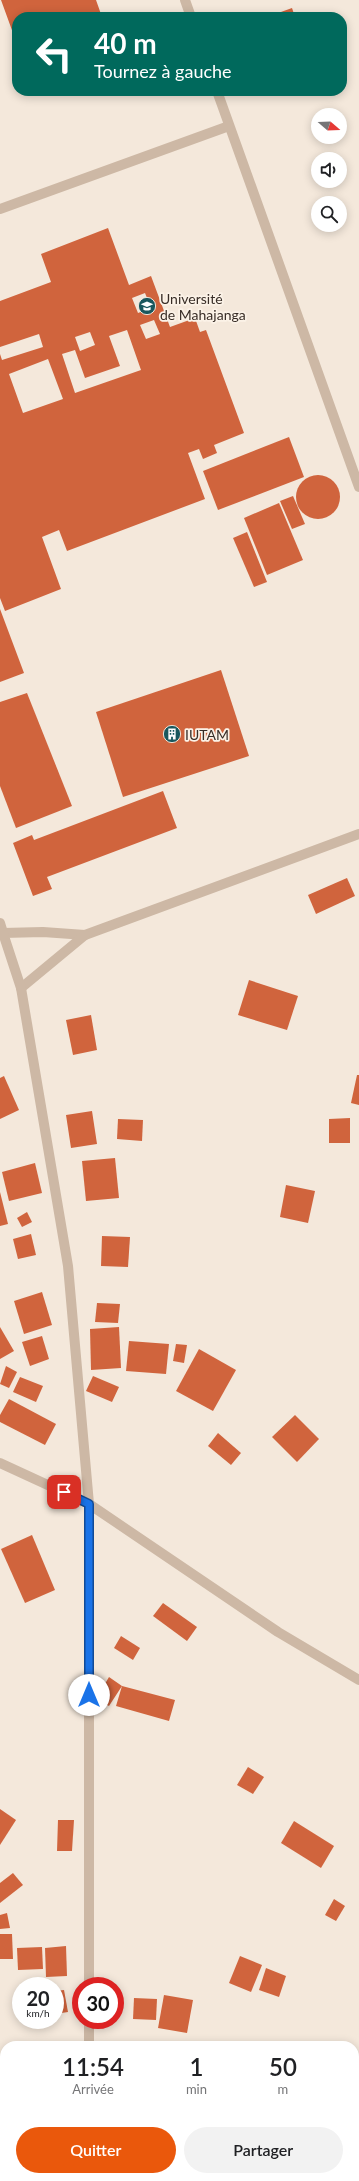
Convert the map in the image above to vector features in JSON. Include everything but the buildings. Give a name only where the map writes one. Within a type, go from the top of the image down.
[{"type":"street","points":[[185,0],[189,12]]},
{"type":"street","points":[[219,96],[359,487]]},
{"type":"street","points":[[0,210],[229,126]]},
{"type":"street","points":[[21,988],[85,935],[359,834]]},
{"type":"street","points":[[85,935],[1,930],[21,988],[68,1266],[89,1504],[89,1977]]},
{"type":"street","points":[[1,1461],[89,1504],[278,1632],[359,1680]]},
{"type":"street","points":[[89,2029],[89,2041]]},
{"type":"place","name":"Université de Mahajanga","points":[[147,306]]},
{"type":"place","name":"IUTAM","points":[[172,734]]},
{"type":"route","points":[[64,1492],[89,1504],[89,1695]]}]
